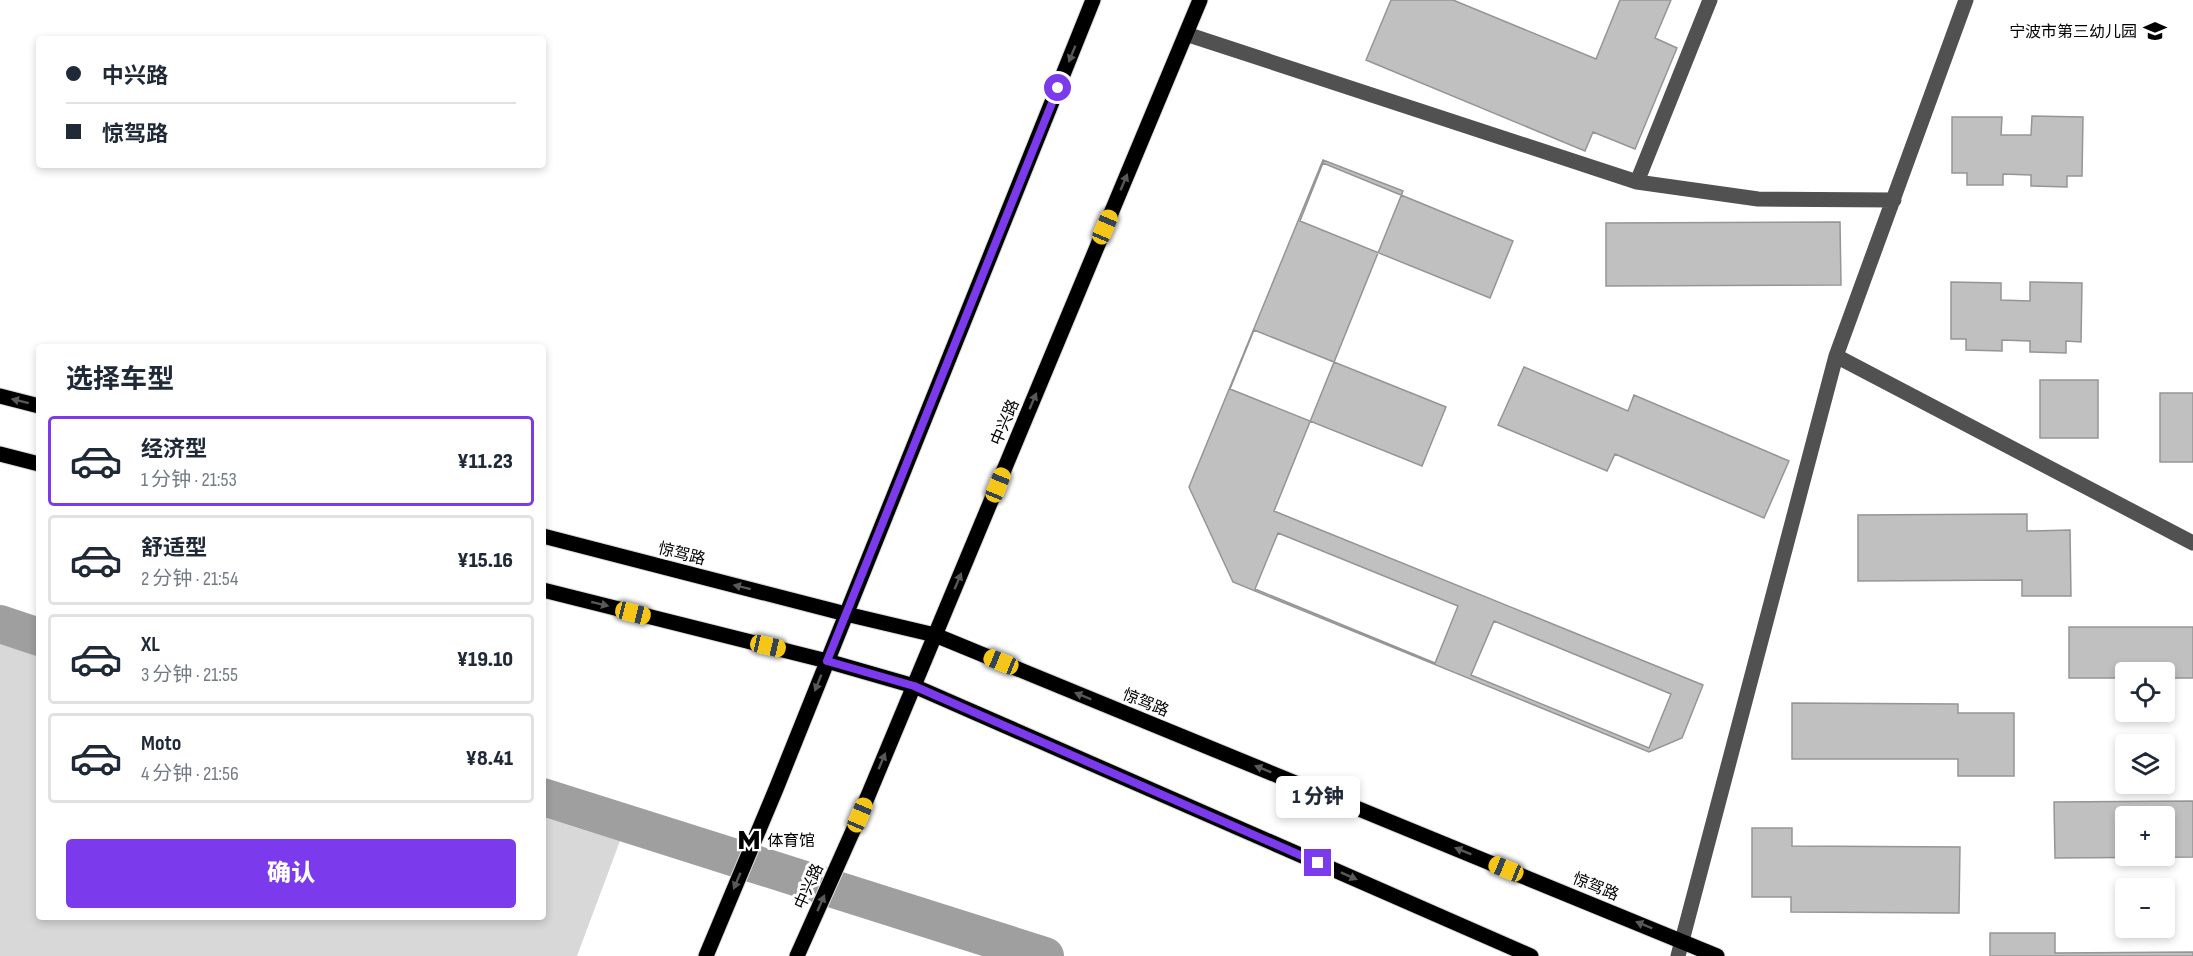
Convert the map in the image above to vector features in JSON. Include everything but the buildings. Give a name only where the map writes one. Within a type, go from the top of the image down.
[{"type":"main road","points":[[706,956],[776,789],[1093,0]]},
{"type":"main road","name":"中兴路","points":[[797,956],[860,815],[1200,0]]},
{"type":"main road","points":[[0,396],[36,405]]},
{"type":"main road","points":[[0,454],[36,463]]},
{"type":"main road","name":"惊驾路","points":[[546,537],[935,635],[1680,948],[1717,956]]},
{"type":"main road","points":[[546,591],[827,661],[914,686],[1531,956]]},
{"type":"street","points":[[1636,182],[1710,0]]},
{"type":"street","points":[[1680,948],[1836,356],[1966,0]]},
{"type":"street","points":[[1186,34],[1636,182],[1758,199],[1894,200]]},
{"type":"street","points":[[1836,356],[2193,543]]},
{"type":"shaded area","points":[[0,641],[36,653],[36,920],[546,920],[546,818],[620,841],[577,956],[0,956]]},
{"type":"waterway","points":[[0,624],[36,636]]},
{"type":"waterway","points":[[546,798],[1045,956]]},
{"type":"place","name":"宁波市第三幼儿园","points":[[2155,31]]},
{"type":"place","name":"体育馆","points":[[749,840]]},
{"type":"route","points":[[1058,88],[827,661],[914,686],[1318,863]]}]
